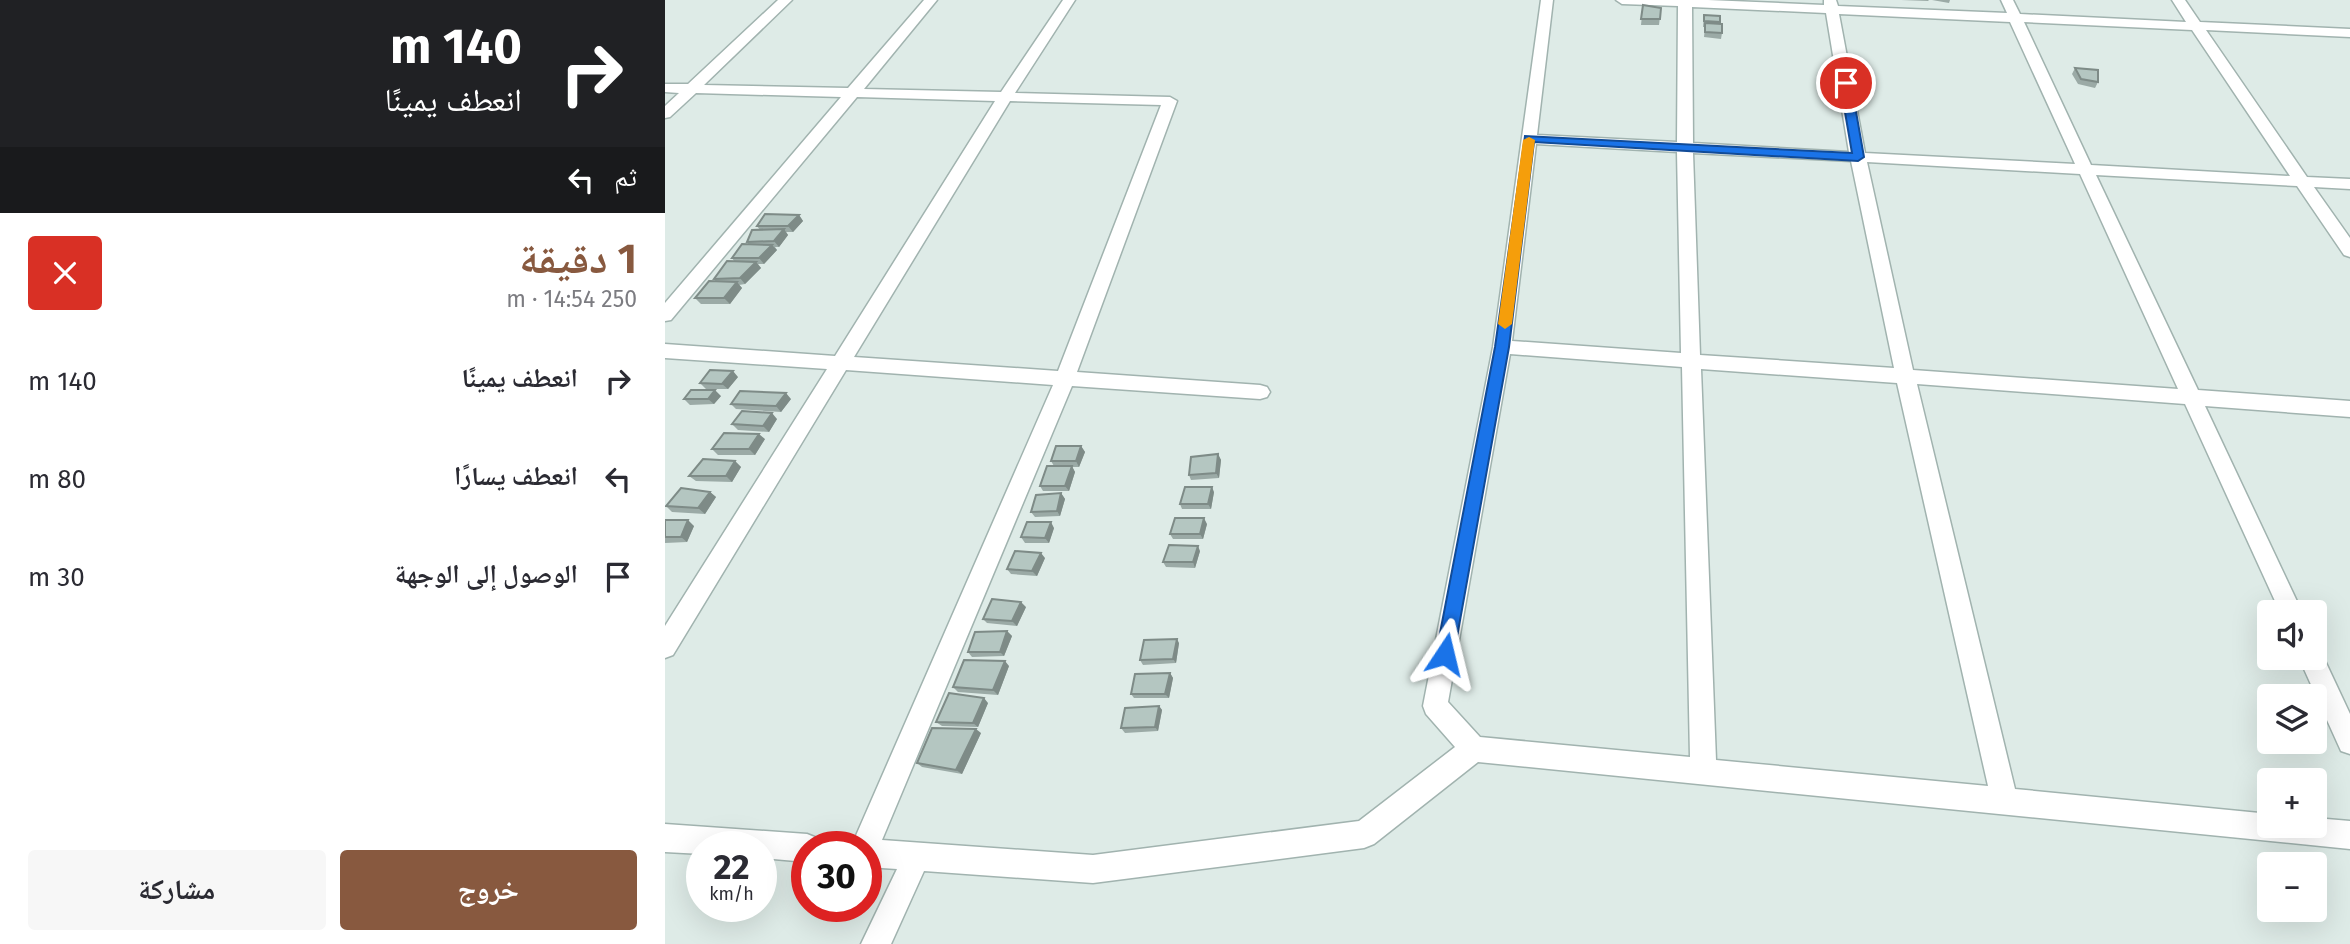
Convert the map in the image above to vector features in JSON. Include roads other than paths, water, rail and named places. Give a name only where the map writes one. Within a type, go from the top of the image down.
[{"type":"street","points":[[665,114],[786,0]]},
{"type":"street","points":[[665,315],[931,0]]},
{"type":"street","points":[[665,647],[1005,97],[1069,0]]},
{"type":"street","points":[[1547,0],[1502,347],[1435,706],[1474,749],[2350,835]]},
{"type":"street","points":[[1622,0],[1832,5],[2016,18],[2350,33]]},
{"type":"street","points":[[2007,0],[2285,600]]},
{"type":"street","points":[[2178,0],[2350,251]]},
{"type":"street","points":[[1685,1],[1685,147],[1703,772]]},
{"type":"street","points":[[1832,5],[1858,157],[1905,377],[2005,802]]},
{"type":"street","points":[[665,88],[1170,101],[1065,379],[872,831]]},
{"type":"street","points":[[1529,139],[2350,184]]},
{"type":"street","points":[[1502,347],[2350,409]]},
{"type":"street","points":[[665,351],[1259,392]]},
{"type":"street","points":[[2317,670],[2350,742]]},
{"type":"street","points":[[882,854],[1093,869],[1364,834],[1474,749]]},
{"type":"street","points":[[665,838],[791,847]]},
{"type":"street","points":[[876,944],[917,856]]}]
